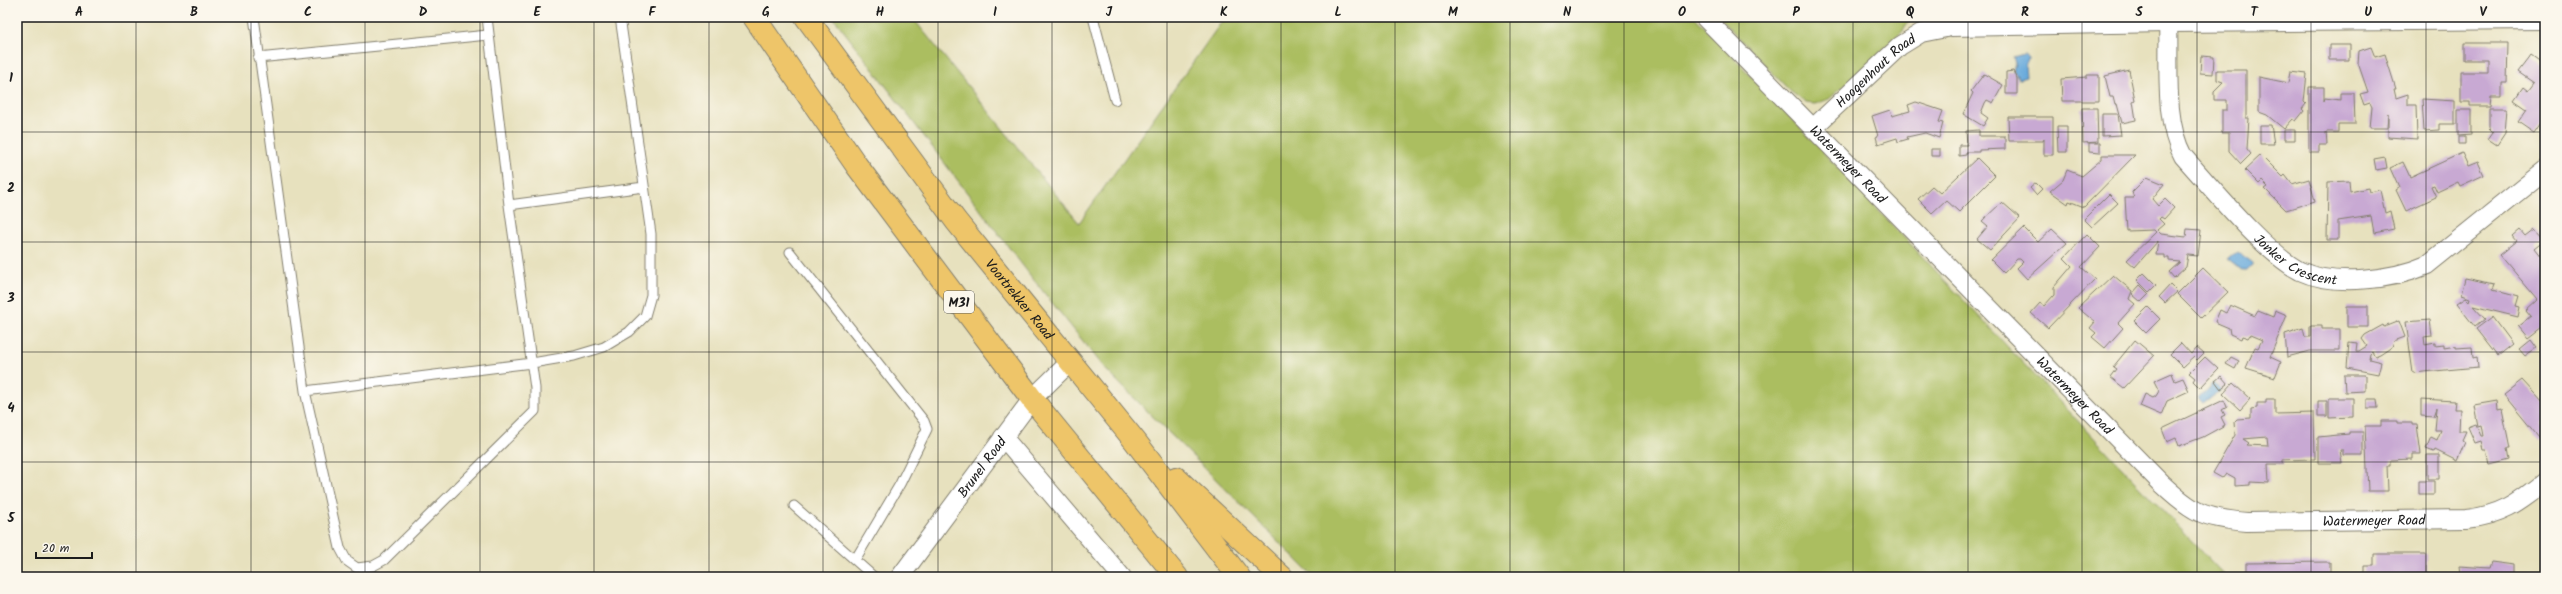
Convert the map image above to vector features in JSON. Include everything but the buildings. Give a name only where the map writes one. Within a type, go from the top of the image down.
[{"type":"main road","name":"M31","points":[[754,17],[857,166],[1032,399],[1177,577]]},
{"type":"main road","name":"Voortrekker Road","points":[[806,17],[956,221],[1134,441],[1239,577]]},
{"type":"main road","points":[[1134,441],[1243,538],[1282,577]]},
{"type":"street","name":"Watermeyer Road","points":[[1704,17],[2161,483],[2192,511],[2218,519],[2247,522],[2466,519],[2495,514],[2507,509],[2545,481]]},
{"type":"street","name":"Hoogenhout Road","points":[[1813,128],[1900,46],[1912,37],[1934,30],[1968,26],[2545,20]]},
{"type":"street","name":"Jonker Crescent","points":[[2168,23],[2172,124],[2177,145],[2183,156],[2258,236],[2287,262],[2309,274],[2338,279],[2383,278],[2420,268],[2439,257],[2545,170]]},
{"type":"street","name":"Brunel Road","points":[[900,577],[1032,399],[1070,362]]},
{"type":"street","points":[[1003,437],[1122,577]]},
{"type":"lane","points":[[254,17],[258,58],[305,392],[340,548],[347,561],[357,568],[374,566],[384,560],[535,412],[536,400],[532,363],[508,205],[487,17]]},
{"type":"lane","points":[[305,392],[532,363],[574,356],[604,347],[629,332],[645,316],[651,295],[653,265],[644,187],[620,17]]},
{"type":"lane","points":[[1093,17],[1115,100]]},
{"type":"lane","points":[[258,58],[488,35]]},
{"type":"lane","points":[[508,205],[644,187]]},
{"type":"lane","points":[[790,252],[924,421],[927,429],[900,484],[855,560]]},
{"type":"lane","points":[[794,506],[874,577]]},
{"type":"green space","points":[[833,17],[912,17],[1079,223],[1225,17],[1695,17],[2226,577],[1314,577],[1107,371],[1033,279]]},
{"type":"green space","points":[[1719,17],[1911,17],[1903,30],[1878,55],[1829,99],[1815,104],[1806,103],[1790,91]]},
{"type":"water","points":[[2024,54],[2029,58],[2025,66],[2026,77],[2019,79],[2013,70],[2015,63],[2013,57]]},
{"type":"water","points":[[2237,252],[2252,263],[2252,266],[2247,271],[2243,271],[2228,259]]},
{"type":"water","points":[[2213,383],[2221,390],[2203,404],[2198,399]]}]
